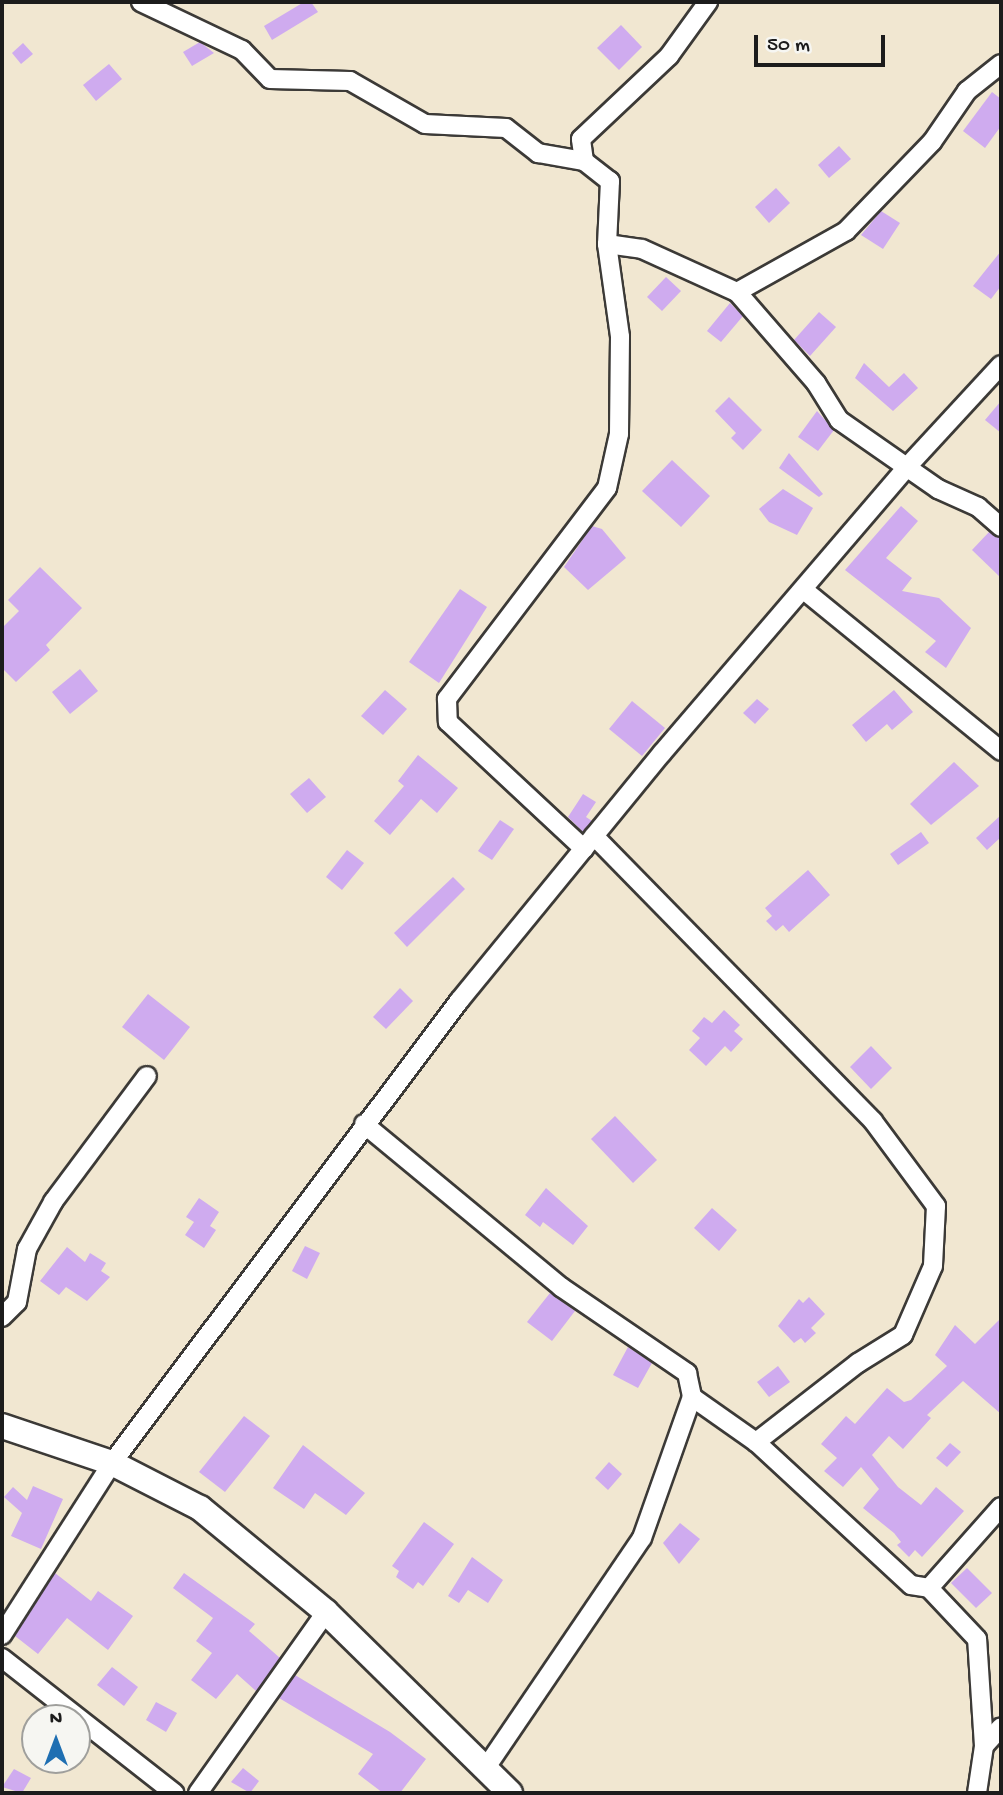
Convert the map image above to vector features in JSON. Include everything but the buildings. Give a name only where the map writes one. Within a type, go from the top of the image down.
[{"type":"street","points":[[141,2],[242,50],[270,79],[349,81],[425,124],[506,128],[538,153],[584,161],[610,181],[607,244],[620,337],[619,434],[607,488],[447,699],[447,722],[589,842],[873,1121],[936,1206],[933,1266],[903,1335],[858,1363],[755,1442]]},
{"type":"street","points":[[584,161],[581,139],[669,56],[708,2]]},
{"type":"street","points":[[737,292],[846,231],[932,142],[967,91],[1001,64]]},
{"type":"street","points":[[607,244],[642,249],[737,292],[816,383],[839,420],[938,489],[978,507],[1001,527]]},
{"type":"street","points":[[2,1635],[112,1463],[364,1124],[589,842],[805,591],[906,468],[1001,365]]},
{"type":"street","points":[[805,591],[1001,751]]},
{"type":"street","points":[[2,1317],[17,1302],[27,1249],[53,1202],[147,1076]]},
{"type":"street","points":[[364,1124],[561,1287],[687,1373],[692,1397],[642,1538],[485,1769]]},
{"type":"street","points":[[692,1397],[755,1442],[911,1585],[929,1588],[977,1639],[984,1746],[977,1793]]},
{"type":"street","points":[[2,1426],[112,1463],[200,1508],[326,1612],[510,1793]]},
{"type":"street","points":[[929,1588],[1001,1507]]},
{"type":"street","points":[[198,1793],[326,1612]]},
{"type":"street","points":[[2,1658],[174,1793]]},
{"type":"street","points":[[984,1746],[1001,1727]]}]
